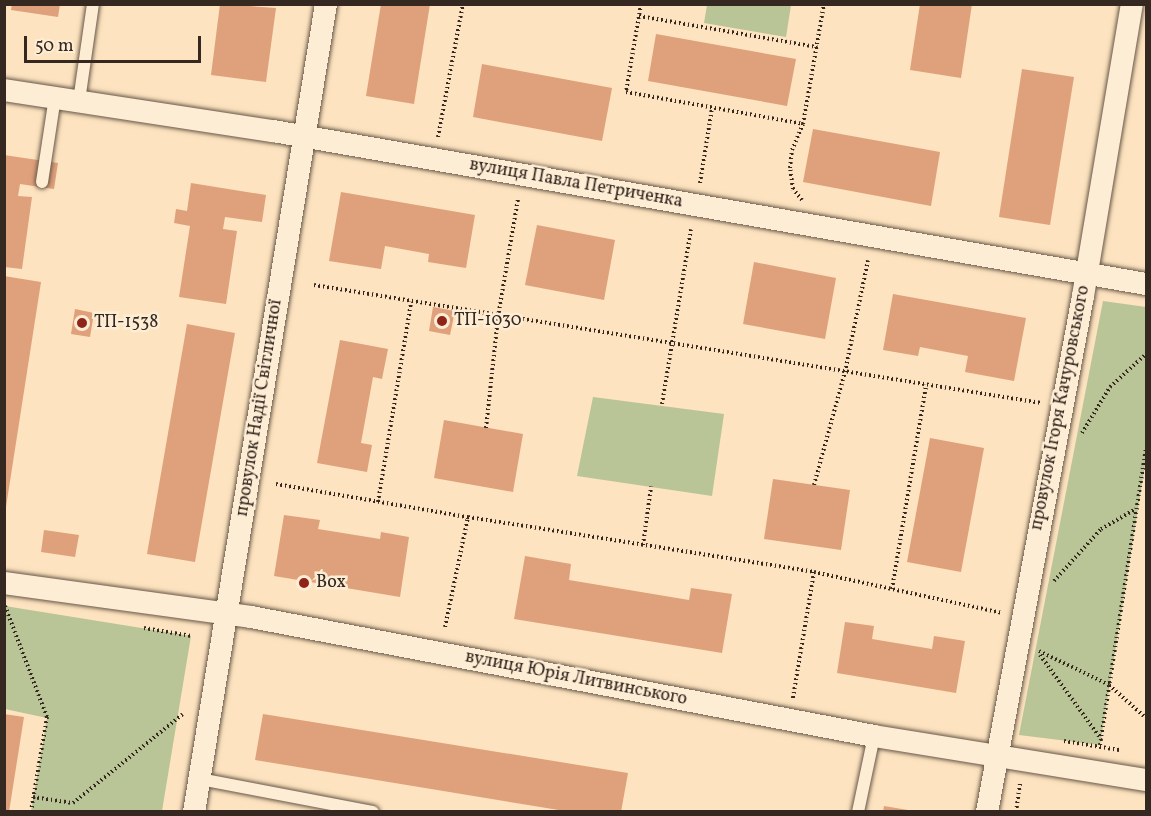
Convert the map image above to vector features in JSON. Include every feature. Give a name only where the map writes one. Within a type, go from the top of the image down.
[{"type":"street","name":"провулок Надії Світличної","points":[[194,812],[326,4]]},
{"type":"street","name":"провулок Ігоря Качуровського","points":[[987,812],[1086,273],[1132,4]]},
{"type":"street","name":"вулиця Павла Петриченка","points":[[4,90],[305,137],[1146,284]]},
{"type":"street","name":"вулиця Юрія Литвинського","points":[[4,583],[226,614],[874,736],[1146,780]]},
{"type":"lane","points":[[79,101],[93,4]]},
{"type":"lane","points":[[42,182],[55,97]]},
{"type":"lane","points":[[858,812],[874,736]]},
{"type":"lane","points":[[200,779],[373,812]]},
{"type":"path","points":[[438,137],[463,4]]},
{"type":"path","points":[[640,4],[626,92],[803,124]]},
{"type":"path","points":[[804,203],[793,189],[790,168],[792,150],[803,124],[824,4]]},
{"type":"path","points":[[639,16],[817,47]]},
{"type":"path","points":[[700,184],[712,108]]},
{"type":"path","points":[[486,428],[498,317],[518,199]]},
{"type":"path","points":[[662,404],[691,229]]},
{"type":"path","points":[[814,485],[845,372],[868,260]]},
{"type":"path","points":[[314,285],[498,317],[1042,403]]},
{"type":"path","points":[[378,502],[411,302]]},
{"type":"path","points":[[1076,441],[1110,387],[1146,354]]},
{"type":"path","points":[[892,589],[926,385]]},
{"type":"path","points":[[1100,746],[1146,448]]},
{"type":"path","points":[[276,484],[814,572],[1002,613]]},
{"type":"path","points":[[643,545],[651,487]]},
{"type":"path","points":[[1048,589],[1101,529],[1136,509]]},
{"type":"path","points":[[446,627],[468,517]]},
{"type":"path","points":[[793,698],[814,572]]},
{"type":"path","points":[[4,605],[48,717],[31,812]]},
{"type":"path","points":[[1101,739],[1036,650],[1109,685],[1146,718]]},
{"type":"path","points":[[33,797],[73,803],[183,714]]},
{"type":"path","points":[[1016,812],[1020,786]]},
{"type":"green space","points":[[707,5],[791,5],[786,37],[704,23]]},
{"type":"green space","points":[[1103,301],[1146,307],[1146,459],[1100,745],[1019,735]]},
{"type":"green space","points":[[593,397],[724,414],[712,496],[577,476]]},
{"type":"green space","points":[[5,606],[191,636],[162,811],[31,811],[47,718],[5,709]]},
{"type":"building","points":[[12,4],[60,4],[58,17],[11,10]]},
{"type":"building","points":[[220,4],[276,8],[266,82],[211,75]]},
{"type":"building","points":[[381,4],[430,4],[414,104],[366,96]]},
{"type":"building","points":[[920,4],[972,4],[961,78],[910,70]]},
{"type":"building","points":[[656,34],[796,59],[787,106],[648,81]]},
{"type":"building","points":[[482,64],[612,88],[602,141],[473,117]]},
{"type":"building","points":[[1022,69],[1074,77],[1050,225],[999,217]]},
{"type":"building","points":[[813,129],[940,152],[931,206],[803,182]]},
{"type":"building","points":[[4,155],[58,163],[54,189],[20,184],[18,196],[32,197],[22,269],[4,267]]},
{"type":"building","points":[[191,183],[266,195],[262,222],[225,217],[223,229],[237,231],[226,304],[179,297],[190,226],[174,223],[176,209],[187,211]]},
{"type":"building","points":[[341,192],[475,215],[466,268],[428,262],[429,254],[385,246],[381,269],[329,261]]},
{"type":"building","points":[[537,225],[615,240],[604,300],[525,285]]},
{"type":"building","points":[[754,262],[836,278],[825,339],[743,324]]},
{"type":"building","points":[[4,276],[41,282],[6,507],[4,507]]},
{"type":"building","points":[[893,294],[1026,318],[1014,381],[965,372],[968,356],[920,347],[918,356],[883,350]]},
{"type":"building","name":"ТП-1030","points":[[433,307],[455,311],[450,335],[429,331]]},
{"type":"building","name":"ТП-1538","points":[[75,309],[94,313],[90,337],[71,334]]},
{"type":"building","points":[[187,324],[235,333],[195,562],[147,554]]},
{"type":"building","points":[[340,340],[388,349],[382,379],[373,377],[361,443],[372,445],[367,472],[317,463]]},
{"type":"building","points":[[444,420],[523,434],[513,492],[434,478]]},
{"type":"building","points":[[930,438],[984,448],[961,572],[907,562]]},
{"type":"building","points":[[773,479],[850,490],[841,550],[764,539]]},
{"type":"building","points":[[284,515],[320,520],[318,529],[380,539],[381,532],[409,537],[400,597],[274,576]]},
{"type":"building","points":[[44,530],[79,535],[75,557],[41,552]]},
{"type":"building","points":[[525,556],[571,564],[569,580],[689,600],[691,588],[732,594],[722,653],[514,619]]},
{"type":"building","points":[[845,622],[874,626],[872,639],[932,649],[934,636],[965,641],[956,693],[837,673]]},
{"type":"building","points":[[4,714],[24,717],[9,812],[4,812]]},
{"type":"building","points":[[263,714],[628,773],[621,812],[571,812],[255,760]]},
{"type":"building","points":[[884,806],[908,810],[908,812],[883,812]]},
{"type":"place","name":"ТП-1030","points":[[442,321]]},
{"type":"place","name":"ТП-1538","points":[[82,323]]},
{"type":"place","name":"Box","points":[[304,583]]}]
